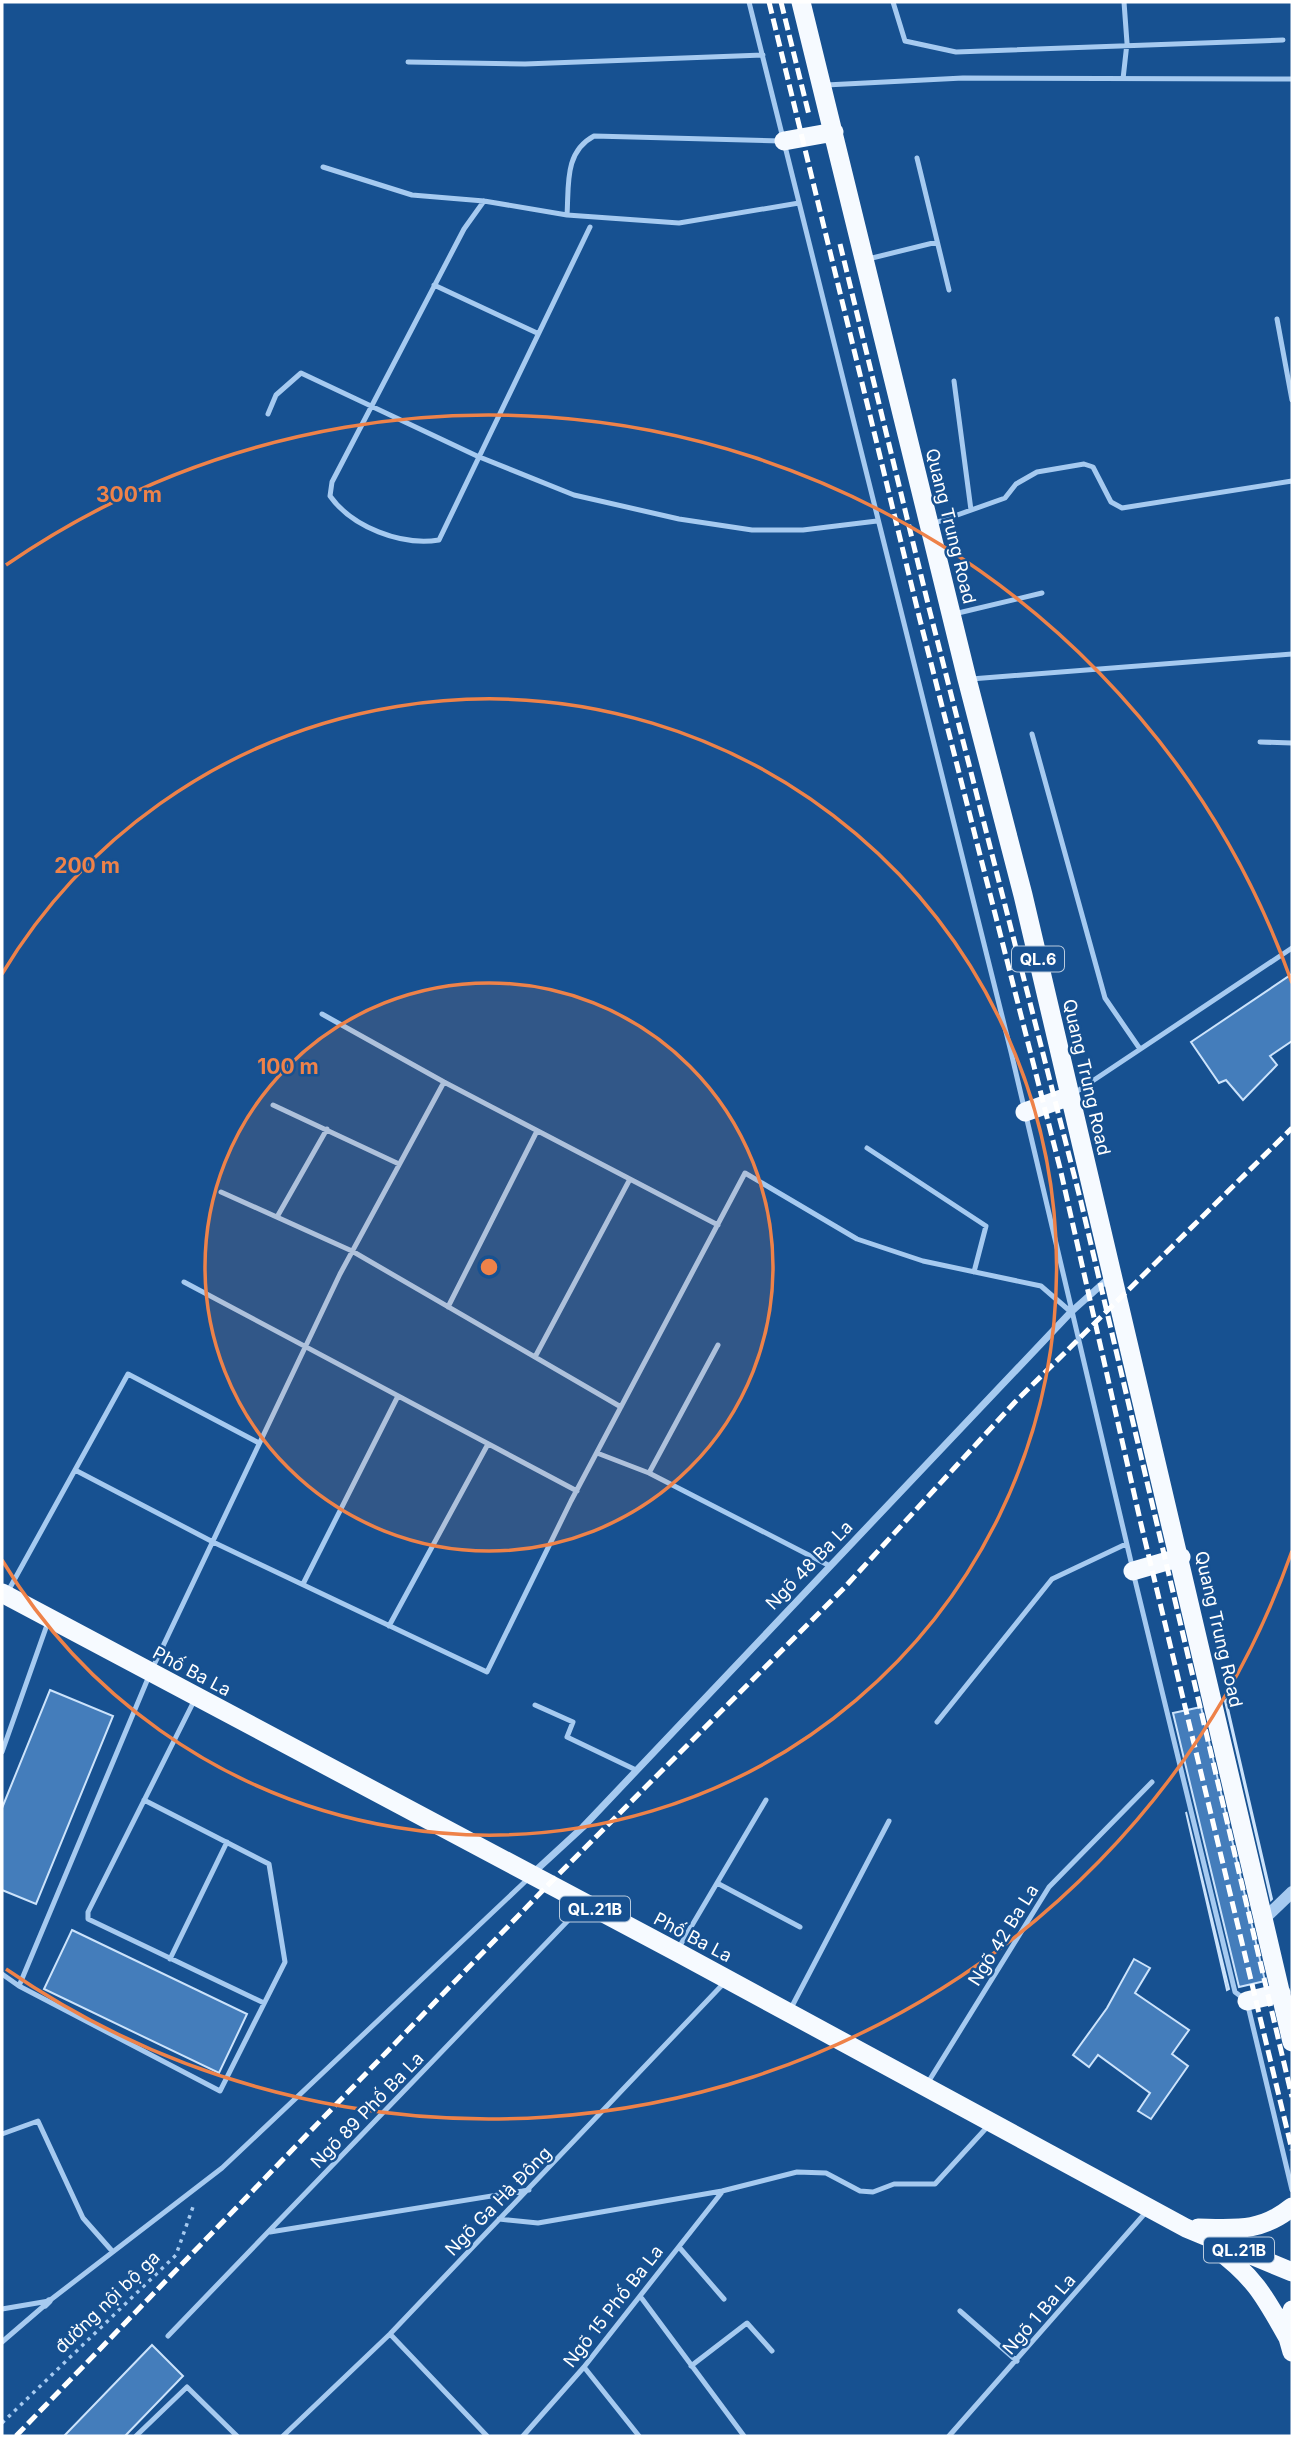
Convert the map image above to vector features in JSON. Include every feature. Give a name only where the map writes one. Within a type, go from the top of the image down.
[{"type":"highway","name":"Quang Trung Road","points":[[801,2],[967,679],[1023,895],[1181,1557],[1292,2042]]},
{"type":"highway","points":[[784,141],[834,132]]},
{"type":"highway","points":[[1025,1112],[1070,1096]]},
{"type":"highway","points":[[1133,1570],[1181,1557]]},
{"type":"highway","name":"Phố Ba La","points":[[4,1595],[677,1952],[1186,2228],[1292,2272]]},
{"type":"highway","points":[[1247,2001],[1281,1993]]},
{"type":"highway","points":[[1186,2228],[1240,2229],[1266,2224],[1292,2207]]},
{"type":"highway","points":[[1186,2228],[1245,2269],[1262,2292],[1290,2345]]},
{"type":"highway","points":[[1290,2345],[1292,2310]]},
{"type":"street","name":"Ngõ 48 Ba La","points":[[530,1876],[636,1770],[1071,1312],[1112,1276]]},
{"type":"street","points":[[1264,1919],[1292,1892]]},
{"type":"lane","points":[[749,2],[1025,1112],[1235,1992],[1247,2001],[1292,2189]]},
{"type":"lane","points":[[892,2],[905,41],[956,52],[1127,43],[1283,40]]},
{"type":"lane","points":[[1123,79],[1127,43],[1124,2]]},
{"type":"lane","points":[[408,62],[525,64],[763,55]]},
{"type":"lane","points":[[823,85],[963,78],[1292,79]]},
{"type":"lane","points":[[567,215],[571,160],[577,149],[594,136],[784,141]]},
{"type":"lane","points":[[917,158],[950,290]]},
{"type":"lane","points":[[323,167],[412,195],[484,201],[567,215],[679,223],[799,202]]},
{"type":"lane","points":[[484,201],[464,229],[332,482],[330,496],[341,511],[398,540],[422,543],[439,540],[477,456],[590,227]]},
{"type":"lane","points":[[865,259],[937,242]]},
{"type":"lane","points":[[434,285],[537,333]]},
{"type":"lane","points":[[1278,318],[1292,400]]},
{"type":"lane","points":[[268,414],[276,395],[301,373],[477,456],[574,495],[679,519],[752,530],[803,530],[877,520]]},
{"type":"lane","points":[[954,381],[971,510]]},
{"type":"lane","points":[[929,525],[1005,498],[1016,484],[1037,472],[1084,464],[1093,467],[1111,502],[1122,508],[1292,481]]},
{"type":"lane","points":[[951,614],[1042,593]]},
{"type":"lane","points":[[967,679],[1292,654]]},
{"type":"lane","points":[[1032,734],[1105,998],[1140,1049]]},
{"type":"lane","points":[[1259,742],[1292,743]]},
{"type":"lane","points":[[1070,1096],[1292,948]]},
{"type":"lane","points":[[322,1014],[444,1082],[718,1225]]},
{"type":"lane","points":[[19,1986],[151,1672],[352,1251],[444,1082]]},
{"type":"lane","points":[[274,1105],[399,1164]]},
{"type":"lane","points":[[278,1217],[327,1129]]},
{"type":"lane","points":[[448,1307],[537,1131]]},
{"type":"lane","points":[[867,1148],[986,1226],[974,1272]]},
{"type":"lane","points":[[75,1470],[213,1542],[487,1672],[577,1490],[745,1172],[857,1238],[923,1261],[1041,1286],[1071,1312]]},
{"type":"lane","points":[[536,1357],[630,1179]]},
{"type":"lane","points":[[221,1192],[352,1251],[621,1407]]},
{"type":"lane","points":[[184,1282],[577,1490]]},
{"type":"lane","points":[[649,1474],[718,1345]]},
{"type":"lane","points":[[4,1595],[128,1374],[259,1443]]},
{"type":"lane","points":[[303,1584],[398,1396]]},
{"type":"lane","points":[[389,1626],[488,1444]]},
{"type":"lane","points":[[597,1453],[649,1474],[830,1566]]},
{"type":"lane","points":[[937,1722],[1052,1579],[1126,1544]]},
{"type":"lane","points":[[2,1752],[50,1619]]},
{"type":"lane","points":[[196,1696],[87,1916],[92,1922],[264,2003]]},
{"type":"lane","points":[[535,1705],[573,1722],[567,1737],[636,1770]]},
{"type":"lane","name":"Ngõ 42 Ba La","points":[[926,2087],[1049,1886],[1152,1782]]},
{"type":"lane","points":[[2,1974],[19,1986],[220,2091],[285,1962],[269,1864],[144,1800]]},
{"type":"lane","points":[[677,1952],[766,1800]]},
{"type":"lane","points":[[788,2012],[889,1821]]},
{"type":"lane","points":[[170,1959],[226,1842]]},
{"type":"lane","points":[[2,2342],[47,2303],[222,2168],[530,1876]]},
{"type":"lane","points":[[717,1883],[800,1927]]},
{"type":"lane","name":"Ngõ 89 Phố Ba La","points":[[168,2336],[585,1904]]},
{"type":"lane","name":"Ngõ Ga Hà Đông","points":[[283,2436],[390,2334],[727,1979]]},
{"type":"lane","points":[[2,2134],[33,2121],[42,2125],[83,2218],[113,2252]]},
{"type":"lane","points":[[499,2219],[538,2223],[722,2190],[797,2172],[826,2173],[860,2191],[873,2192],[894,2184],[935,2184],[991,2123]]},
{"type":"lane","points":[[268,2232],[529,2190]]},
{"type":"lane","name":"Ngõ 15 Phố Ba La","points":[[523,2436],[584,2367],[722,2190]]},
{"type":"lane","name":"Ngõ 1 Ba La","points":[[949,2436],[1149,2208]]},
{"type":"lane","points":[[679,2247],[724,2299]]},
{"type":"lane","points":[[640,2296],[744,2436]]},
{"type":"lane","points":[[2,2301],[3,2309],[47,2303]]},
{"type":"lane","points":[[960,2311],[1017,2361]]},
{"type":"lane","points":[[691,2366],[747,2323],[772,2351]]},
{"type":"lane","points":[[390,2334],[487,2436]]},
{"type":"lane","points":[[584,2367],[639,2436]]},
{"type":"lane","points":[[136,2436],[187,2387],[237,2436]]},
{"type":"path","name":"đường nội bộ ga","points":[[2,2423],[176,2255],[202,2182]]},
{"type":"building","points":[[1292,974],[1292,1041],[1270,1056],[1277,1065],[1243,1100],[1226,1080],[1219,1083],[1191,1042]]},
{"type":"building","points":[[50,1690],[113,1716],[36,1904],[2,1890],[2,1808]]},
{"type":"building","points":[[1225,1701],[1272,1899],[1271,1900]]},
{"type":"building","points":[[1201,1707],[1265,1981],[1239,1987],[1173,1713]]},
{"type":"building","points":[[1186,1812],[1229,1989],[1227,1990]]},
{"type":"building","points":[[72,1930],[247,2014],[219,2073],[44,1989]]},
{"type":"building","points":[[1134,1959],[1150,1968],[1135,1993],[1189,2030],[1172,2054],[1188,2066],[1151,2119],[1138,2111],[1150,2093],[1098,2055],[1089,2067],[1073,2055],[1107,2008]]},
{"type":"building","points":[[152,2345],[183,2376],[125,2436],[64,2436]]},
{"type":"railway","points":[[769,2],[920,620],[1060,1168],[1141,1524],[1292,2150]]},
{"type":"railway","points":[[781,2],[809,115]]},
{"type":"railway","points":[[840,244],[930,612],[1081,1202],[1292,2097]]},
{"type":"railway","points":[[16,2436],[548,1885],[844,1588],[1015,1402],[1292,1128]]}]
